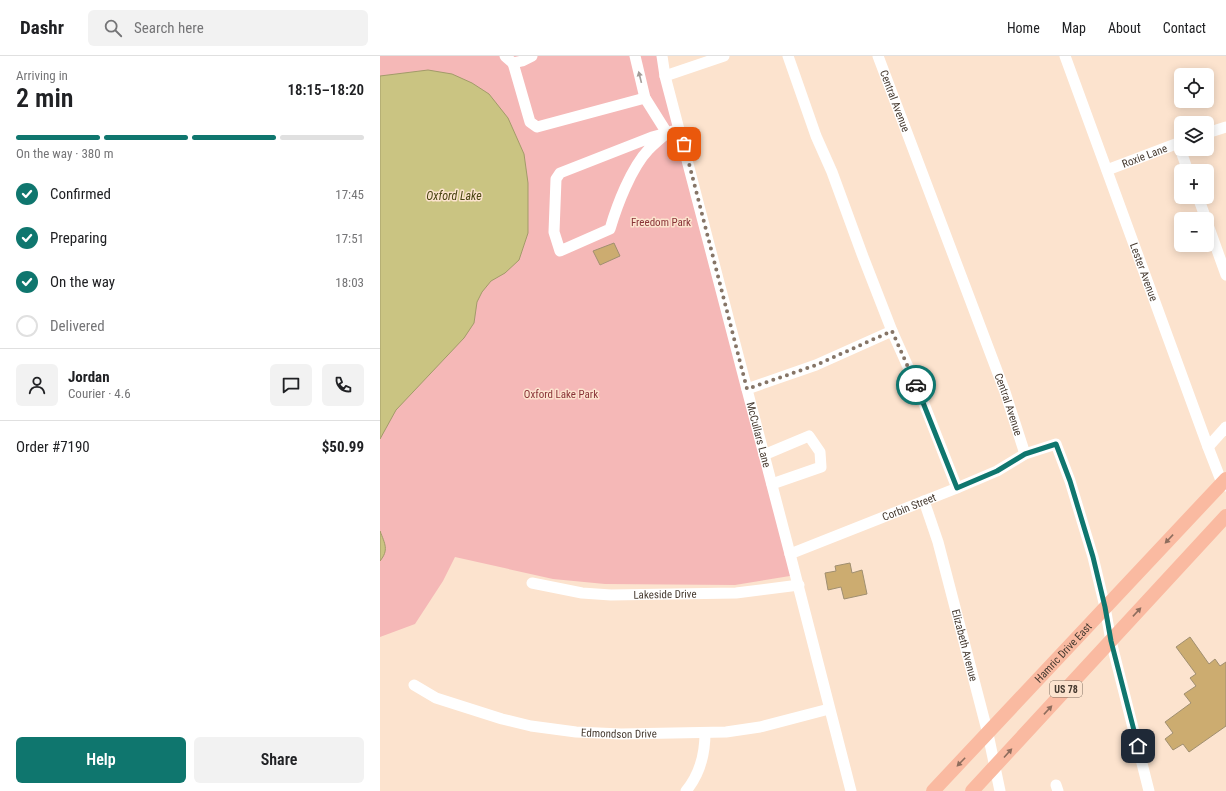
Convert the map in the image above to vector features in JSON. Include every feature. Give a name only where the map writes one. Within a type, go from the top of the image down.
[{"type":"main road","name":"Hamric Drive East","points":[[933,791],[988,734],[1105,607],[1225,483]]},
{"type":"main road","name":"US 78","points":[[972,791],[1226,516]]},
{"type":"street","points":[[532,56],[522,61],[509,60],[530,122],[537,127],[645,98]]},
{"type":"street","points":[[635,56],[645,98],[667,133]]},
{"type":"street","name":"McCullars Lane","points":[[662,56],[665,76],[799,585],[829,709],[851,791]]},
{"type":"street","points":[[665,76],[724,56]]},
{"type":"street","points":[[788,56],[816,136],[832,172],[892,331],[921,396],[957,488]]},
{"type":"street","name":"Central Avenue","points":[[878,56],[1005,392],[1025,454]]},
{"type":"street","name":"Lester Avenue","points":[[1065,56],[1208,447],[1225,483]]},
{"type":"street","points":[[1214,131],[1226,127]]},
{"type":"street","points":[[667,133],[648,150],[634,171],[618,203],[610,229],[560,252],[554,232],[556,179],[560,173],[652,137],[680,129]]},
{"type":"street","name":"Roxie Lane","points":[[1107,170],[1174,145]]},
{"type":"street","points":[[1214,241],[1226,274]]},
{"type":"street","points":[[747,389],[816,365],[892,331]]},
{"type":"street","points":[[1208,447],[1226,427]]},
{"type":"street","points":[[764,455],[809,436],[820,452],[821,467],[772,484]]},
{"type":"street","points":[[1025,454],[1056,444],[1070,481],[1091,549],[1105,607],[1111,641],[1149,791]]},
{"type":"street","name":"Corbin Street","points":[[790,554],[997,471],[1025,454]]},
{"type":"street","name":"Elizabeth Avenue","points":[[924,501],[938,542],[988,734],[1000,791]]},
{"type":"street","name":"Lakeside Drive","points":[[532,583],[582,592],[611,595],[736,593],[799,585]]},
{"type":"street","name":"Edmondson Drive","points":[[414,685],[436,698],[502,720],[546,729],[598,734],[726,732],[748,729],[829,709]]},
{"type":"street","points":[[686,791],[694,779],[701,763],[704,753],[705,733]]},
{"type":"green space","name":"Oxford Lake Park","points":[[380,56],[662,56],[796,575],[735,585],[605,584],[553,579],[455,557],[443,581],[415,624],[380,637]]},
{"type":"water","name":"Oxford Lake","points":[[428,70],[452,74],[472,83],[489,94],[508,118],[524,154],[528,183],[528,233],[519,260],[505,273],[491,281],[482,292],[477,302],[474,323],[464,338],[396,410],[380,439],[380,76]]},
{"type":"water","points":[[380,531],[385,543],[385,550],[380,561]]},
{"type":"building","points":[[614,243],[620,256],[600,265],[593,251]]},
{"type":"building","points":[[850,563],[852,573],[862,570],[867,594],[844,599],[841,587],[828,590],[825,573],[836,571],[835,566]]},
{"type":"building","points":[[1190,637],[1209,664],[1215,659],[1220,666],[1226,662],[1226,726],[1189,752],[1183,744],[1173,750],[1165,739],[1173,733],[1165,722],[1191,703],[1184,694],[1196,686],[1190,678],[1196,674],[1176,647]]},
{"type":"way so far","points":[[684,144],[747,389],[816,365],[892,331],[916,385]]},
{"type":"route","points":[[916,385],[957,488],[997,471],[1025,454],[1056,444],[1070,481],[1093,557],[1105,607],[1111,641],[1138,746]]},
{"type":"park label","name":"Freedom Park","points":[[661,222]]}]
